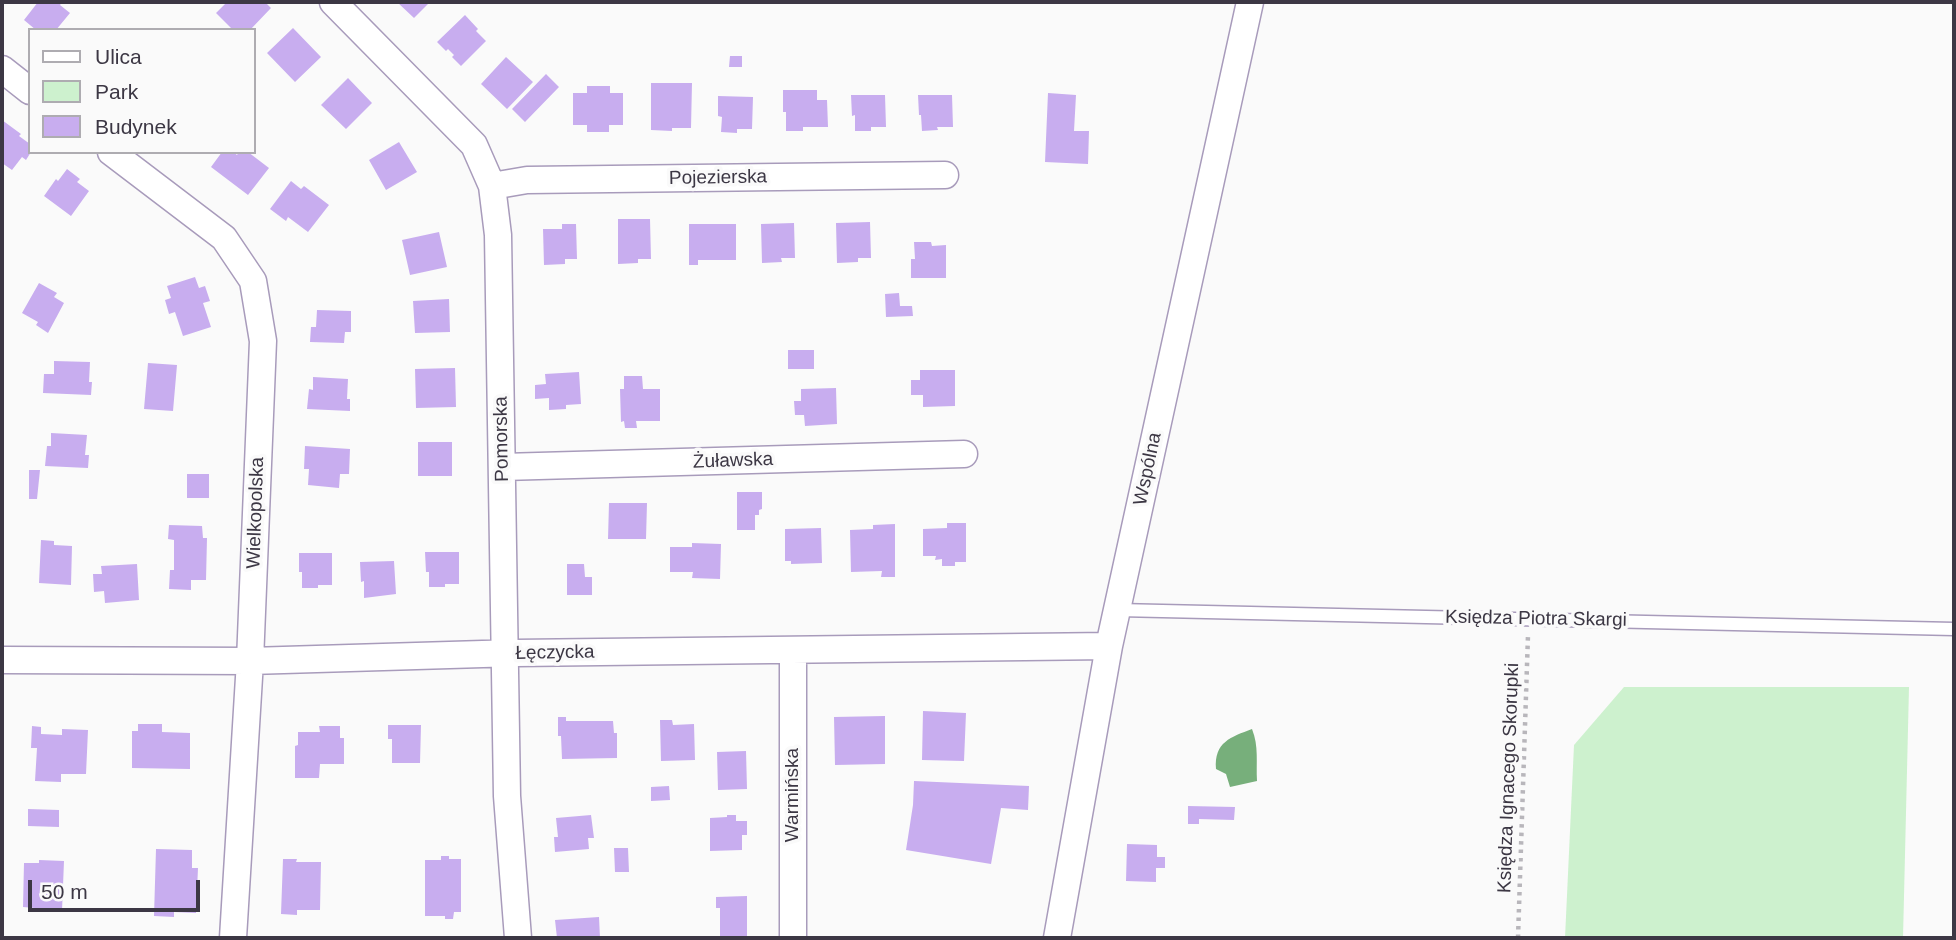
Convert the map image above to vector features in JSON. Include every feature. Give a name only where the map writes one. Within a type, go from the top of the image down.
[{"type":"street","name":"Pomorska","points":[[333,2],[474,145],[492,186],[498,235],[507,796],[518,938]]},
{"type":"street","name":"Wspólna","points":[[1057,938],[1109,646],[1250,2]]},
{"type":"street","points":[[2,69],[28,89]]},
{"type":"street","name":"Wielkopolska","points":[[114,154],[224,238],[253,281],[263,341],[250,661],[233,938]]},
{"type":"street","name":"Pojezierska","points":[[492,186],[527,180],[945,175]]},
{"type":"street","name":"Żuławska","points":[[503,467],[964,454]]},
{"type":"street","name":"Łęczycka","points":[[2,660],[250,661],[505,653],[1109,646]]},
{"type":"street","name":"Warmińska","points":[[793,651],[793,938]]},
{"type":"lane","name":"Księdza Piotra Skargi","points":[[1118,610],[1954,629]]},
{"type":"path","name":"Księdza Ignacego Skorupki","points":[[1518,938],[1529,619]]},
{"type":"green space","points":[[1624,687],[1909,687],[1903,938],[1565,938],[1574,745]]},
{"type":"shaded area","points":[[1252,729],[1256,748],[1257,781],[1230,787],[1226,774],[1216,769],[1218,752],[1225,742]]},
{"type":"building","points":[[38,2],[62,2],[60,5],[70,13],[58,28],[34,28],[24,20]]},
{"type":"building","points":[[227,2],[265,2],[271,8],[252,28],[231,28],[216,13]]},
{"type":"building","points":[[397,2],[430,2],[414,18]]},
{"type":"building","points":[[465,15],[486,41],[461,66],[448,49],[446,51],[437,42]]},
{"type":"building","points":[[293,28],[321,57],[295,82],[267,53]]},
{"type":"building","points":[[730,56],[742,56],[742,67],[729,67]]},
{"type":"building","points":[[506,57],[533,82],[507,109],[481,84]]},
{"type":"building","points":[[546,74],[559,87],[525,122],[512,109]]},
{"type":"building","points":[[348,78],[372,103],[346,129],[321,105]]},
{"type":"building","points":[[651,83],[692,83],[691,128],[651,130]]},
{"type":"building","points":[[587,86],[610,86],[610,93],[623,93],[623,125],[609,125],[609,132],[587,132],[587,125],[573,125],[573,93],[587,93]]},
{"type":"building","points":[[783,90],[817,90],[817,100],[827,100],[828,127],[803,127],[803,131],[786,131]]},
{"type":"building","points":[[1048,93],[1076,95],[1074,131],[1089,131],[1088,164],[1045,162]]},
{"type":"building","points":[[851,95],[885,95],[886,127],[855,131]]},
{"type":"building","points":[[918,95],[952,95],[953,127],[922,131]]},
{"type":"building","points":[[718,96],[753,97],[752,129],[737,129],[737,133],[721,132],[722,117],[718,116]]},
{"type":"building","points":[[2,120],[28,143],[30,154],[26,160],[22,157],[12,170],[2,163]]},
{"type":"building","points":[[399,142],[417,172],[386,190],[369,160]]},
{"type":"building","points":[[221,154],[251,154],[269,168],[248,195],[211,167]]},
{"type":"building","points":[[67,169],[80,179],[77,182],[89,191],[71,216],[44,196]]},
{"type":"building","points":[[291,181],[301,189],[304,186],[329,205],[308,232],[288,217],[286,221],[270,209]]},
{"type":"building","points":[[618,219],[650,219],[651,259],[618,264]]},
{"type":"building","points":[[870,222],[871,258],[837,263],[836,223]]},
{"type":"building","points":[[794,223],[795,258],[762,263],[761,224]]},
{"type":"building","points":[[562,224],[576,224],[577,259],[565,259],[565,264],[544,265],[543,229],[562,229]]},
{"type":"building","points":[[689,224],[736,224],[736,260],[698,260],[698,265],[689,265]]},
{"type":"building","points":[[439,232],[447,267],[410,275],[402,240]]},
{"type":"building","points":[[914,242],[931,242],[932,246],[946,245],[946,278],[911,278],[911,259],[915,259]]},
{"type":"building","points":[[195,277],[199,288],[205,286],[210,301],[203,303],[211,327],[183,336],[175,312],[169,314],[165,300],[171,298],[167,286]]},
{"type":"building","points":[[39,283],[57,293],[54,297],[64,303],[48,333],[36,325],[38,322],[22,313]]},
{"type":"building","points":[[899,293],[900,306],[912,306],[913,316],[886,317],[885,294]]},
{"type":"building","points":[[449,299],[450,332],[415,333],[413,301]]},
{"type":"building","points":[[317,310],[351,311],[351,332],[345,332],[344,343],[310,342],[311,327],[316,327]]},
{"type":"building","points":[[788,350],[814,350],[814,369],[788,369]]},
{"type":"building","points":[[54,361],[90,362],[91,395],[43,393],[44,374],[54,374]]},
{"type":"building","points":[[148,363],[177,365],[173,411],[144,409]]},
{"type":"building","points":[[455,368],[456,407],[416,408],[415,369]]},
{"type":"building","points":[[920,370],[955,370],[955,406],[923,407],[923,395],[911,395],[911,380],[920,380]]},
{"type":"building","points":[[579,372],[581,404],[566,405],[566,409],[549,410],[549,398],[535,399],[535,385],[546,384],[545,374]]},
{"type":"building","points":[[624,376],[642,376],[643,389],[660,389],[660,421],[636,421],[637,428],[625,428],[624,421],[621,422],[620,389],[624,389]]},
{"type":"building","points":[[313,377],[348,379],[347,399],[350,399],[350,411],[307,409],[309,389],[313,390]]},
{"type":"building","points":[[836,388],[837,424],[805,426],[804,415],[795,415],[794,401],[801,401],[801,389]]},
{"type":"building","points":[[51,433],[87,435],[85,455],[89,455],[88,468],[45,466],[47,446],[51,446]]},
{"type":"building","points":[[418,442],[452,442],[452,476],[418,476]]},
{"type":"building","points":[[305,446],[350,449],[349,474],[340,474],[339,488],[308,485],[309,469],[304,469]]},
{"type":"building","points":[[29,470],[40,470],[37,499],[29,499]]},
{"type":"building","points":[[187,474],[209,474],[209,498],[187,498]]},
{"type":"building","points":[[737,492],[762,492],[762,509],[759,510],[759,515],[755,515],[755,530],[737,530]]},
{"type":"building","points":[[609,503],[647,503],[646,539],[608,539]]},
{"type":"building","points":[[947,523],[966,523],[966,562],[955,562],[955,566],[942,566],[942,559],[935,560],[936,556],[923,556],[923,529],[947,528]]},
{"type":"building","points":[[895,524],[895,577],[881,577],[882,571],[851,572],[850,530]]},
{"type":"building","points":[[169,525],[202,526],[203,538],[207,538],[206,580],[191,580],[191,590],[169,589],[170,570],[174,570],[174,540],[168,539]]},
{"type":"building","points":[[821,528],[822,563],[791,564],[791,561],[785,561],[785,529]]},
{"type":"building","points":[[41,540],[54,541],[54,545],[72,546],[71,585],[39,583]]},
{"type":"building","points":[[692,543],[721,544],[720,579],[692,578],[693,572],[670,572],[670,547],[692,547]]},
{"type":"building","points":[[425,552],[459,552],[459,584],[429,587]]},
{"type":"building","points":[[299,553],[332,553],[332,585],[302,588]]},
{"type":"building","points":[[394,561],[396,594],[364,598],[360,562]]},
{"type":"building","points":[[137,564],[139,600],[105,603],[104,591],[94,592],[93,574],[102,574],[101,566]]},
{"type":"building","points":[[567,564],[584,564],[585,577],[592,577],[592,595],[567,595]]},
{"type":"building","points":[[923,711],[966,713],[964,761],[922,760]]},
{"type":"building","points":[[885,716],[885,764],[835,765],[834,717]]},
{"type":"building","points":[[558,717],[566,717],[566,721],[613,721],[614,733],[617,733],[617,758],[562,759]]},
{"type":"building","points":[[660,720],[672,720],[673,725],[694,724],[695,760],[661,761]]},
{"type":"building","points":[[138,724],[162,724],[162,732],[190,733],[190,769],[132,768],[132,731],[138,731]]},
{"type":"building","points":[[388,725],[421,725],[420,763],[392,763],[392,739],[388,739]]},
{"type":"building","points":[[32,726],[41,727],[41,734],[62,735],[62,729],[88,730],[86,774],[61,774],[61,782],[35,781],[37,748],[31,748]]},
{"type":"building","points":[[319,726],[340,726],[340,738],[344,738],[344,764],[320,764],[319,778],[295,778],[298,732],[320,732]]},
{"type":"building","points":[[746,751],[747,789],[718,790],[717,752]]},
{"type":"building","points":[[914,781],[1029,786],[1028,810],[1001,808],[991,864],[906,850]]},
{"type":"building","points":[[669,786],[670,800],[651,801],[651,787]]},
{"type":"building","points":[[1188,806],[1235,807],[1234,820],[1199,819],[1199,824],[1188,824]]},
{"type":"building","points":[[28,809],[59,810],[59,827],[28,826]]},
{"type":"building","points":[[591,815],[594,838],[588,838],[589,849],[555,852],[554,837],[558,837],[556,818]]},
{"type":"building","points":[[736,815],[736,821],[747,821],[747,835],[742,835],[742,850],[710,851],[710,818]]},
{"type":"building","points":[[1127,844],[1157,845],[1157,857],[1165,857],[1165,868],[1156,868],[1156,882],[1126,881]]},
{"type":"building","points":[[614,848],[628,848],[629,872],[615,872]]},
{"type":"building","points":[[156,849],[192,850],[192,868],[198,868],[196,913],[174,912],[174,917],[154,916]]},
{"type":"building","points":[[441,856],[461,859],[461,912],[454,912],[453,919],[445,919],[445,916],[425,916],[425,860],[441,860]]},
{"type":"building","points":[[283,859],[321,862],[320,910],[297,910],[297,915],[281,914]]},
{"type":"building","points":[[39,860],[64,861],[62,911],[23,907],[24,863],[39,863]]},
{"type":"building","points":[[747,896],[747,938],[720,938],[720,908],[716,908],[716,897]]},
{"type":"building","points":[[599,917],[600,938],[557,938],[555,920]]}]
